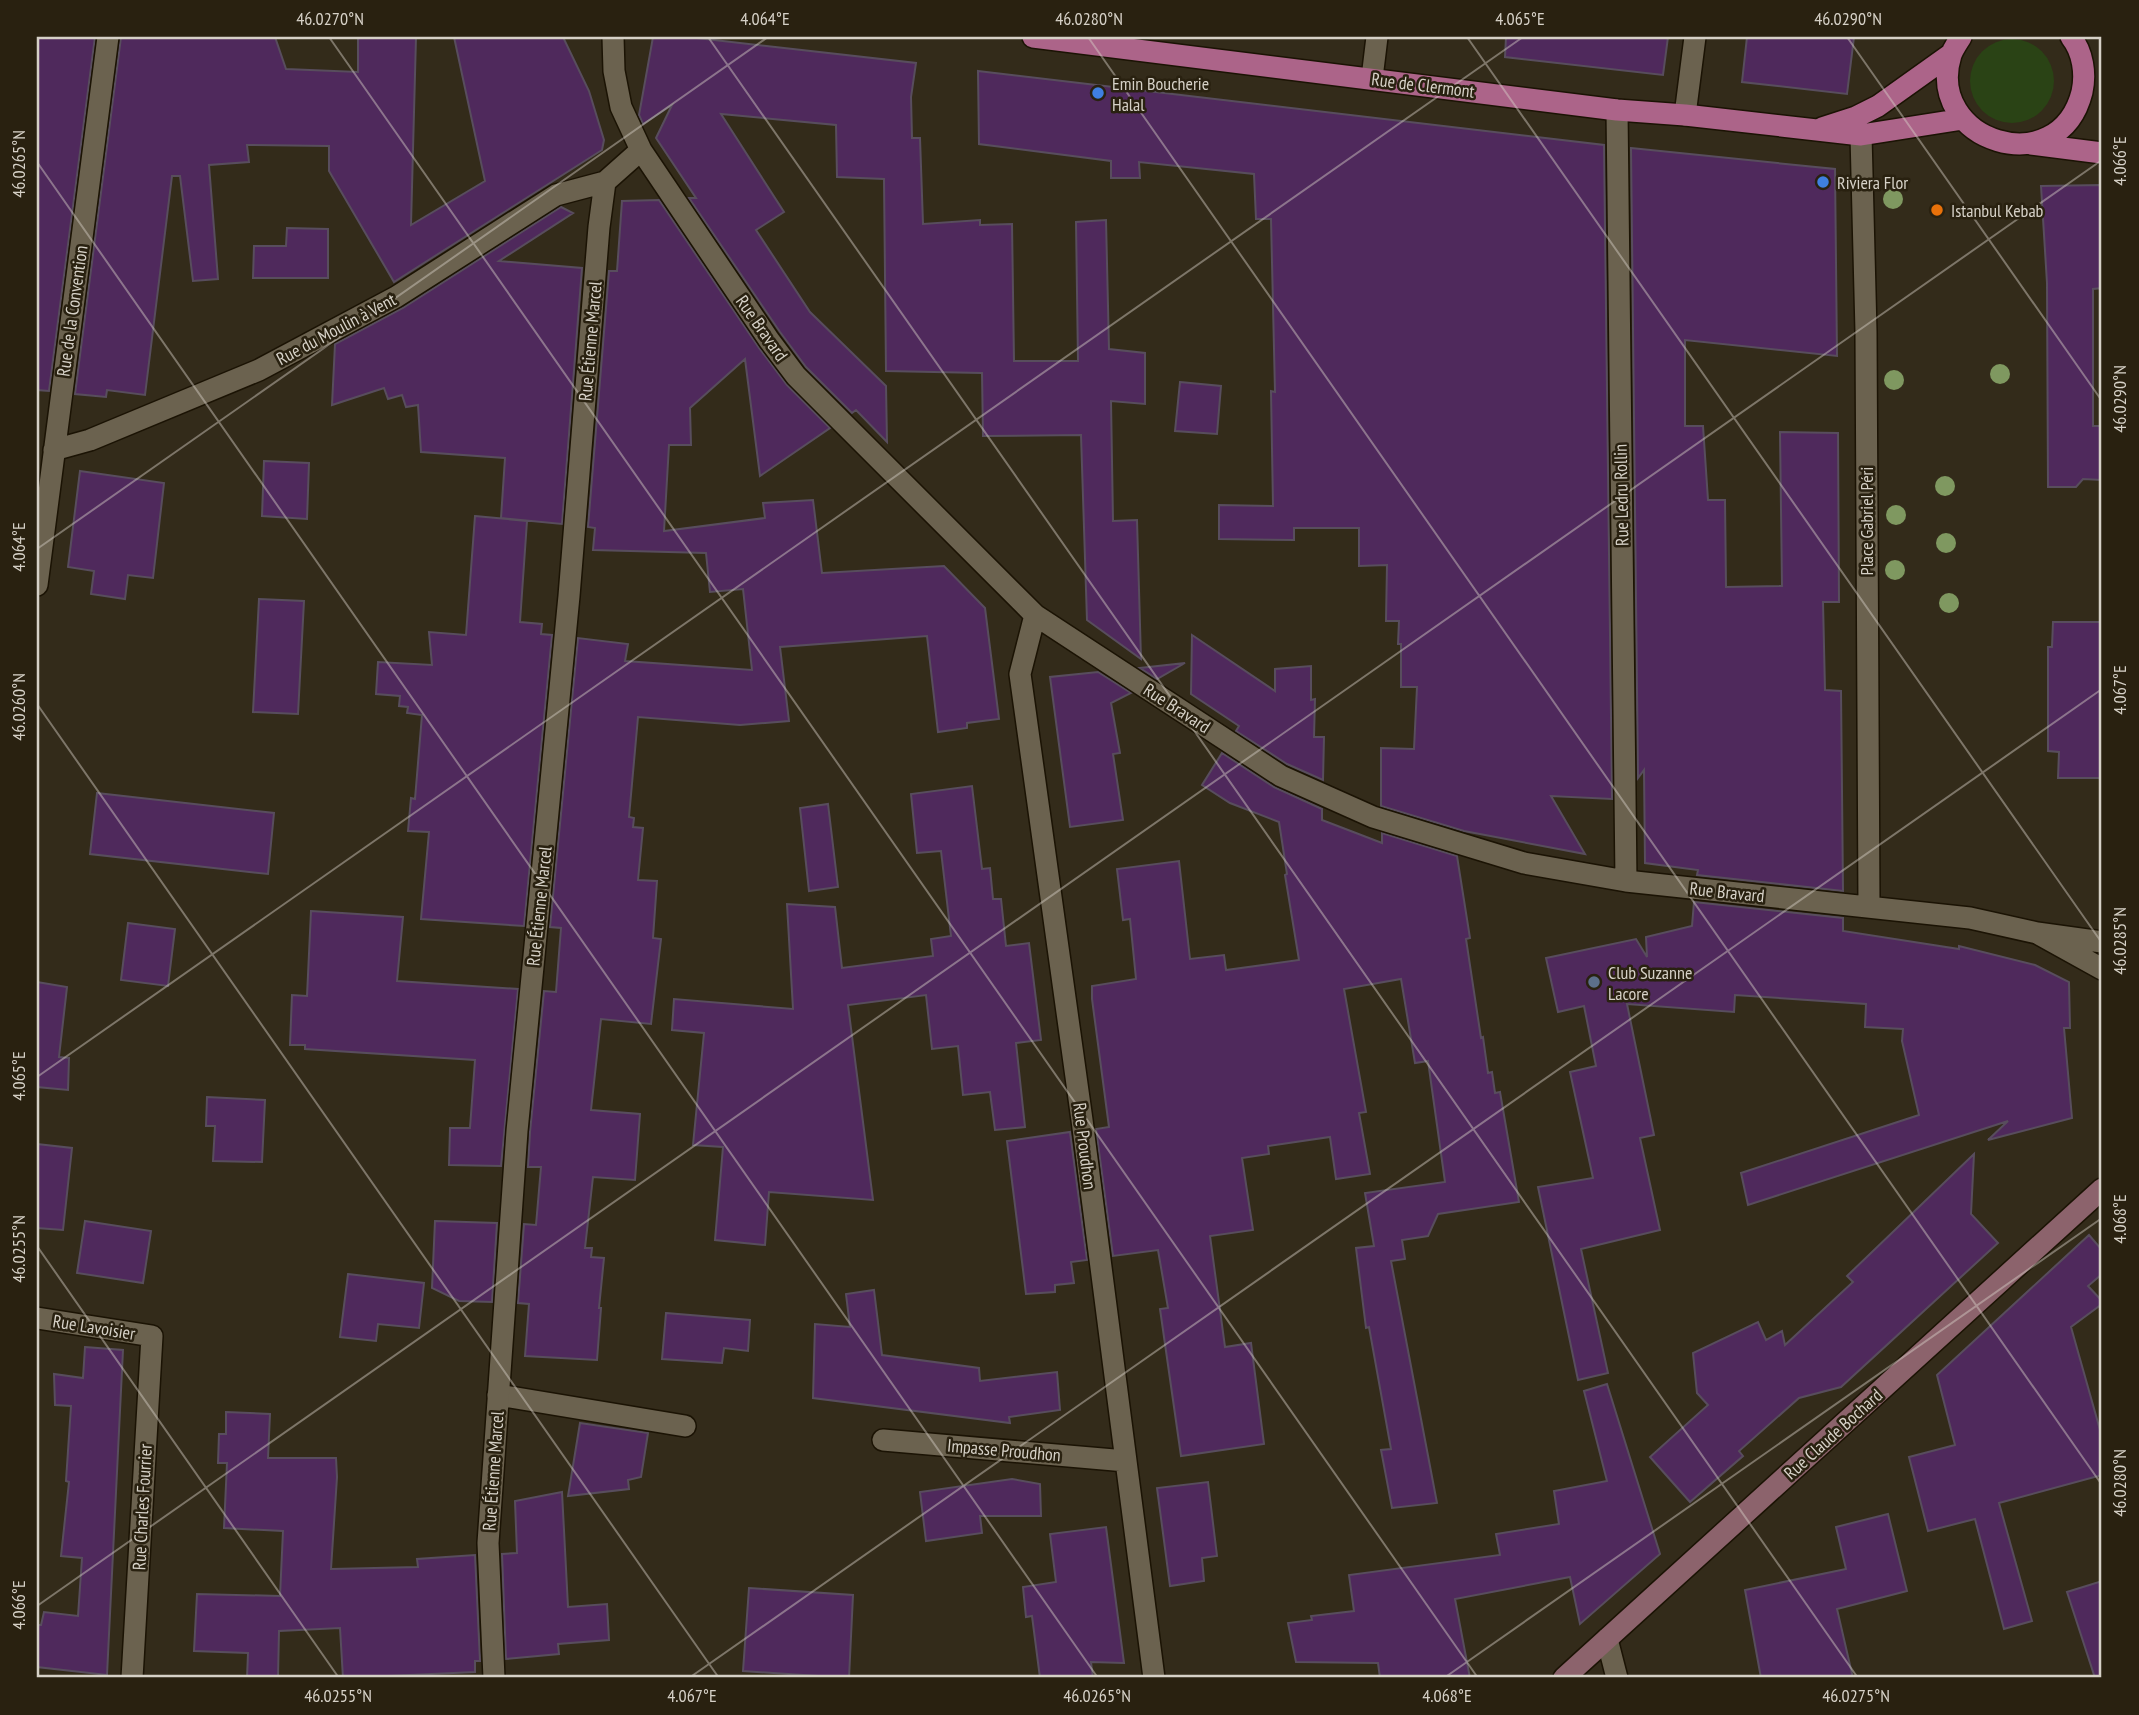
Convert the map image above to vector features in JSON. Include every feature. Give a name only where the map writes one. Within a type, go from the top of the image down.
[{"type":"main road","name":"Rue de Clermont","points":[[1033,37],[1616,110],[1685,115],[1813,131],[1861,135],[1963,119]]},
{"type":"main road","points":[[2029,144],[2050,136],[2067,122],[2093,86],[2071,37]]},
{"type":"main road","name":"Rue de Clermont","points":[[1813,131],[1856,117],[1878,106],[1956,45]]},
{"type":"main road","points":[[1956,45],[1948,86],[1963,119],[1977,132],[1993,141],[2011,145],[2029,144],[2102,153]]},
{"type":"main road","name":"Rue Claude Bochard","points":[[1564,1678],[2102,1189]]},
{"type":"street","name":"Rue de la Convention","points":[[37,585],[42,499],[54,450],[108,37]]},
{"type":"street","name":"Rue Bravard","points":[[613,37],[614,71],[621,107],[641,150],[796,376],[1035,615],[1281,776],[1373,817],[1524,863],[1626,881],[1970,918],[2037,933]]},
{"type":"street","points":[[1372,78],[1377,37]]},
{"type":"street","points":[[1685,115],[1695,37]]},
{"type":"street","name":"Rue Ledru Rollin","points":[[1616,110],[1626,881]]},
{"type":"street","name":"Place Gabriel Péri","points":[[1861,135],[1866,345],[1869,906]]},
{"type":"street","points":[[605,182],[641,150]]},
{"type":"street","name":"Rue du Moulin à Vent","points":[[54,450],[90,440],[259,370],[396,297],[556,195],[605,182]]},
{"type":"street","name":"Rue Étienne Marcel","points":[[494,1678],[488,1543],[517,1130],[568,610],[599,227],[605,182]]},
{"type":"street","name":"Rue Proudhon","points":[[1035,615],[1020,674],[1080,1106],[1154,1678]]},
{"type":"street","points":[[2037,933],[2102,942]]},
{"type":"street","points":[[2037,933],[2102,969]]},
{"type":"street","name":"Rue Lavoisier","points":[[37,1318],[152,1336]]},
{"type":"street","name":"Rue Charles Fourrier","points":[[132,1678],[152,1336]]},
{"type":"street","points":[[498,1395],[685,1426]]},
{"type":"street","name":"Impasse Proudhon","points":[[883,1440],[1126,1461]]},
{"type":"street","points":[[1607,1639],[1617,1678]]},
{"type":"green space","points":[[2012,39],[2035,46],[2047,58],[2054,81],[2047,104],[2035,116],[2012,123],[1989,116],[1977,104],[1970,81],[1977,58],[1989,46]]},
{"type":"building","points":[[37,37],[95,37],[49,391],[37,390]]},
{"type":"building","points":[[121,37],[275,37],[286,69],[358,72],[358,37],[416,37],[411,225],[485,181],[454,37],[563,37],[589,91],[604,140],[602,150],[394,282],[329,171],[329,146],[247,145],[249,162],[209,165],[218,279],[193,281],[180,176],[172,176],[145,395],[107,390],[106,397],[75,394]]},
{"type":"building","points":[[653,37],[688,37],[916,63],[911,97],[912,138],[920,138],[923,224],[980,220],[980,225],[1012,224],[1014,361],[1078,361],[1076,222],[1106,220],[1109,349],[1145,353],[1145,404],[1111,401],[1113,521],[1137,520],[1141,659],[1087,620],[1081,435],[983,436],[982,373],[886,371],[884,179],[837,177],[836,125],[721,114],[784,212],[756,230],[810,312],[886,386],[887,442],[856,410],[852,413],[806,367],[689,198],[696,198],[656,138],[672,105],[643,124],[639,115]]},
{"type":"building","points":[[1506,37],[1668,37],[1663,75],[1505,57]]},
{"type":"building","points":[[1747,37],[1854,37],[1847,94],[1742,82]]},
{"type":"building","points":[[978,71],[1604,145],[1612,799],[1551,796],[1585,854],[1464,831],[1381,806],[1381,748],[1414,749],[1417,687],[1401,687],[1399,621],[1386,621],[1387,565],[1359,566],[1359,528],[1294,528],[1294,540],[1219,539],[1219,505],[1273,506],[1271,391],[1275,392],[1271,219],[1256,219],[1254,174],[1139,162],[1140,178],[1111,178],[1111,161],[979,144]]},
{"type":"building","points":[[1631,148],[1835,169],[1837,356],[1685,340],[1685,426],[1703,426],[1708,500],[1725,500],[1726,587],[1782,586],[1780,432],[1838,433],[1839,602],[1823,602],[1825,690],[1841,691],[1843,891],[1697,875],[1698,870],[1645,863],[1644,770],[1638,778]]},
{"type":"building","points":[[2102,185],[2102,288],[2093,289],[2093,426],[2102,426],[2102,480],[2083,479],[2076,487],[2048,487],[2047,283],[2041,186]]},
{"type":"building","points":[[659,200],[759,348],[787,385],[830,428],[760,476],[745,359],[690,408],[691,445],[669,445],[664,531],[765,518],[763,503],[813,500],[822,573],[944,566],[985,608],[999,719],[967,723],[967,728],[938,732],[927,636],[780,647],[789,721],[740,725],[638,717],[629,817],[634,818],[633,827],[643,828],[638,880],[657,881],[653,938],[661,939],[651,1024],[601,1019],[591,1110],[640,1114],[635,1180],[593,1177],[585,1248],[592,1248],[591,1257],[604,1258],[597,1360],[525,1356],[529,1304],[518,1303],[524,1224],[536,1225],[541,1167],[528,1167],[530,1132],[544,991],[556,992],[561,928],[550,927],[578,638],[628,644],[625,661],[752,670],[743,589],[710,592],[706,553],[593,550],[595,528],[588,527],[609,271],[617,271],[622,201]]},
{"type":"building","points":[[561,207],[573,213],[499,261],[582,268],[562,524],[501,518],[505,458],[421,452],[418,405],[406,407],[402,395],[388,399],[384,388],[332,405],[335,344],[403,308]]},
{"type":"building","points":[[287,228],[328,229],[328,278],[253,278],[254,246],[286,246]]},
{"type":"building","points":[[1180,382],[1221,386],[1217,434],[1175,431]]},
{"type":"building","points":[[264,461],[309,463],[307,519],[262,516]]},
{"type":"building","points":[[80,471],[164,483],[153,578],[128,575],[125,599],[91,594],[94,571],[68,567]]},
{"type":"building","points":[[475,516],[527,521],[520,622],[542,624],[541,634],[552,635],[524,926],[421,919],[429,832],[408,831],[411,798],[415,799],[422,715],[407,713],[408,707],[399,706],[400,696],[376,694],[378,662],[432,665],[429,632],[466,635]]},
{"type":"building","points":[[259,599],[304,601],[298,714],[253,712]]},
{"type":"building","points":[[2053,622],[2102,622],[2102,778],[2058,778],[2059,752],[2048,751],[2048,647],[2052,647]]},
{"type":"building","points":[[1192,635],[1275,691],[1275,669],[1311,666],[1311,700],[1315,699],[1314,737],[1324,737],[1323,780],[1287,764],[1236,731],[1239,726],[1191,694]]},
{"type":"building","points":[[1185,663],[1157,679],[1140,668]]},
{"type":"building","points":[[1098,672],[1131,693],[1111,703],[1120,753],[1113,754],[1123,820],[1070,827],[1050,677]]},
{"type":"building","points":[[1222,753],[1274,787],[1322,809],[1322,820],[1382,843],[1382,833],[1457,856],[1470,938],[1466,939],[1481,1038],[1483,1037],[1488,1073],[1492,1072],[1495,1093],[1500,1092],[1519,1202],[1438,1214],[1428,1236],[1402,1240],[1405,1259],[1391,1261],[1437,1503],[1392,1508],[1381,1450],[1391,1449],[1369,1327],[1366,1328],[1356,1248],[1374,1246],[1365,1193],[1445,1182],[1428,1061],[1415,1063],[1401,979],[1344,989],[1366,1112],[1359,1113],[1370,1174],[1336,1179],[1330,1137],[1268,1146],[1269,1154],[1242,1158],[1253,1230],[1210,1236],[1225,1347],[1251,1343],[1264,1444],[1181,1456],[1160,1309],[1168,1308],[1158,1250],[1113,1256],[1096,1129],[1109,1127],[1092,986],[1136,979],[1130,919],[1123,920],[1117,869],[1179,861],[1190,959],[1224,955],[1226,970],[1299,960],[1279,822],[1230,803],[1202,785]]},
{"type":"building","points":[[972,786],[982,869],[990,868],[993,899],[1001,899],[1006,946],[1029,943],[1041,1040],[1016,1043],[1025,1127],[995,1130],[990,1092],[963,1095],[958,1046],[932,1049],[926,995],[848,1005],[873,1200],[769,1192],[765,1245],[715,1240],[723,1147],[693,1145],[704,1033],[672,1030],[674,999],[793,1009],[787,904],[835,907],[842,968],[933,956],[931,939],[951,936],[941,851],[917,853],[911,794]]},
{"type":"building","points":[[97,793],[274,813],[268,874],[90,854]]},
{"type":"building","points":[[828,804],[838,887],[809,891],[800,808]]},
{"type":"building","points":[[1694,902],[1843,918],[1843,931],[1959,949],[1959,946],[2035,965],[2069,982],[2070,1028],[2064,1028],[2072,1118],[1988,1140],[2008,1121],[1748,1205],[1741,1173],[1919,1115],[1902,1041],[1903,1029],[1865,1027],[1866,1004],[1735,995],[1734,1012],[1627,1004],[1654,1135],[1640,1138],[1660,1230],[1581,1249],[1608,1373],[1578,1380],[1538,1187],[1593,1178],[1570,1072],[1596,1066],[1584,1006],[1558,1012],[1546,958],[1636,939],[1647,957],[1646,937],[1692,926]]},
{"type":"building","points":[[311,911],[403,917],[397,981],[518,989],[501,1166],[449,1165],[450,1128],[470,1128],[475,1060],[305,1049],[305,1045],[290,1045],[292,995],[307,996]]},
{"type":"building","points":[[128,923],[175,929],[168,986],[121,980]]},
{"type":"building","points":[[37,982],[67,987],[59,1057],[69,1058],[68,1090],[37,1087]]},
{"type":"building","points":[[207,1097],[265,1100],[262,1162],[213,1161],[215,1126],[206,1126]]},
{"type":"building","points":[[1070,1132],[1087,1260],[1071,1262],[1074,1283],[1055,1285],[1055,1292],[1026,1294],[1007,1141]]},
{"type":"building","points":[[37,1144],[72,1148],[63,1230],[37,1228]]},
{"type":"building","points":[[1974,1154],[1971,1214],[1998,1243],[1841,1387],[1799,1398],[1739,1451],[1743,1456],[1690,1502],[1650,1457],[1708,1405],[1697,1393],[1693,1353],[1758,1322],[1766,1340],[1782,1331],[1785,1345],[1853,1282],[1847,1276]]},
{"type":"building","points":[[85,1221],[151,1231],[143,1283],[77,1273]]},
{"type":"building","points":[[435,1221],[497,1223],[492,1302],[459,1301],[432,1288]]},
{"type":"building","points":[[2089,1235],[2102,1250],[2102,1274],[2088,1286],[2102,1304],[2071,1327],[2102,1437],[2102,1475],[1999,1503],[2032,1621],[2004,1629],[1975,1519],[1928,1531],[1909,1457],[1955,1445],[1937,1375]]},
{"type":"building","points":[[348,1274],[424,1283],[419,1328],[378,1324],[376,1341],[340,1337]]},
{"type":"building","points":[[874,1290],[882,1355],[979,1368],[980,1381],[1057,1372],[1060,1410],[1009,1417],[1010,1423],[813,1398],[815,1324],[850,1327],[846,1294]]},
{"type":"building","points":[[666,1313],[750,1320],[748,1351],[724,1348],[722,1363],[662,1359]]},
{"type":"building","points":[[85,1347],[123,1350],[107,1675],[37,1667],[37,1625],[41,1625],[44,1612],[78,1616],[82,1558],[61,1556],[69,1482],[66,1481],[71,1406],[55,1405],[54,1374],[83,1378]]},
{"type":"building","points":[[1607,1384],[1660,1554],[1580,1624],[1570,1577],[1455,1599],[1470,1678],[1380,1678],[1378,1663],[1296,1662],[1288,1623],[1312,1620],[1311,1616],[1354,1611],[1349,1575],[1500,1555],[1496,1534],[1559,1524],[1554,1491],[1607,1481],[1584,1391]]},
{"type":"building","points":[[226,1412],[270,1414],[268,1458],[336,1458],[331,1569],[418,1567],[417,1559],[475,1555],[480,1661],[475,1661],[475,1672],[343,1678],[340,1628],[279,1631],[278,1678],[247,1678],[248,1653],[194,1651],[197,1594],[280,1596],[283,1531],[224,1528],[227,1463],[218,1463],[219,1434],[226,1434]]},
{"type":"building","points":[[580,1423],[648,1433],[641,1477],[628,1480],[629,1489],[568,1496]]},
{"type":"building","points":[[1012,1479],[1040,1484],[1041,1516],[980,1516],[982,1533],[926,1541],[920,1492]]},
{"type":"building","points":[[1208,1482],[1217,1556],[1202,1558],[1204,1581],[1170,1586],[1157,1488]]},
{"type":"building","points":[[562,1492],[568,1607],[607,1604],[609,1640],[558,1644],[559,1654],[506,1659],[502,1554],[517,1553],[515,1501]]},
{"type":"building","points":[[1888,1514],[1907,1591],[1837,1609],[1853,1678],[1761,1678],[1745,1590],[1846,1569],[1836,1527]]},
{"type":"building","points":[[1106,1527],[1124,1663],[1091,1662],[1093,1678],[1040,1678],[1032,1616],[1026,1617],[1023,1587],[1056,1582],[1050,1534]]},
{"type":"building","points":[[2102,1581],[2102,1678],[2095,1678],[2067,1592]]},
{"type":"building","points":[[749,1588],[853,1595],[849,1678],[743,1671]]},
{"type":"place","name":"Emin Boucherie Halal","points":[[1098,93]]},
{"type":"place","name":"Riviera Flor","points":[[1823,182]]},
{"type":"place","name":"Istanbul Kebab","points":[[1937,210]]},
{"type":"place","name":"Club Suzanne Lacore","points":[[1594,982]]}]
